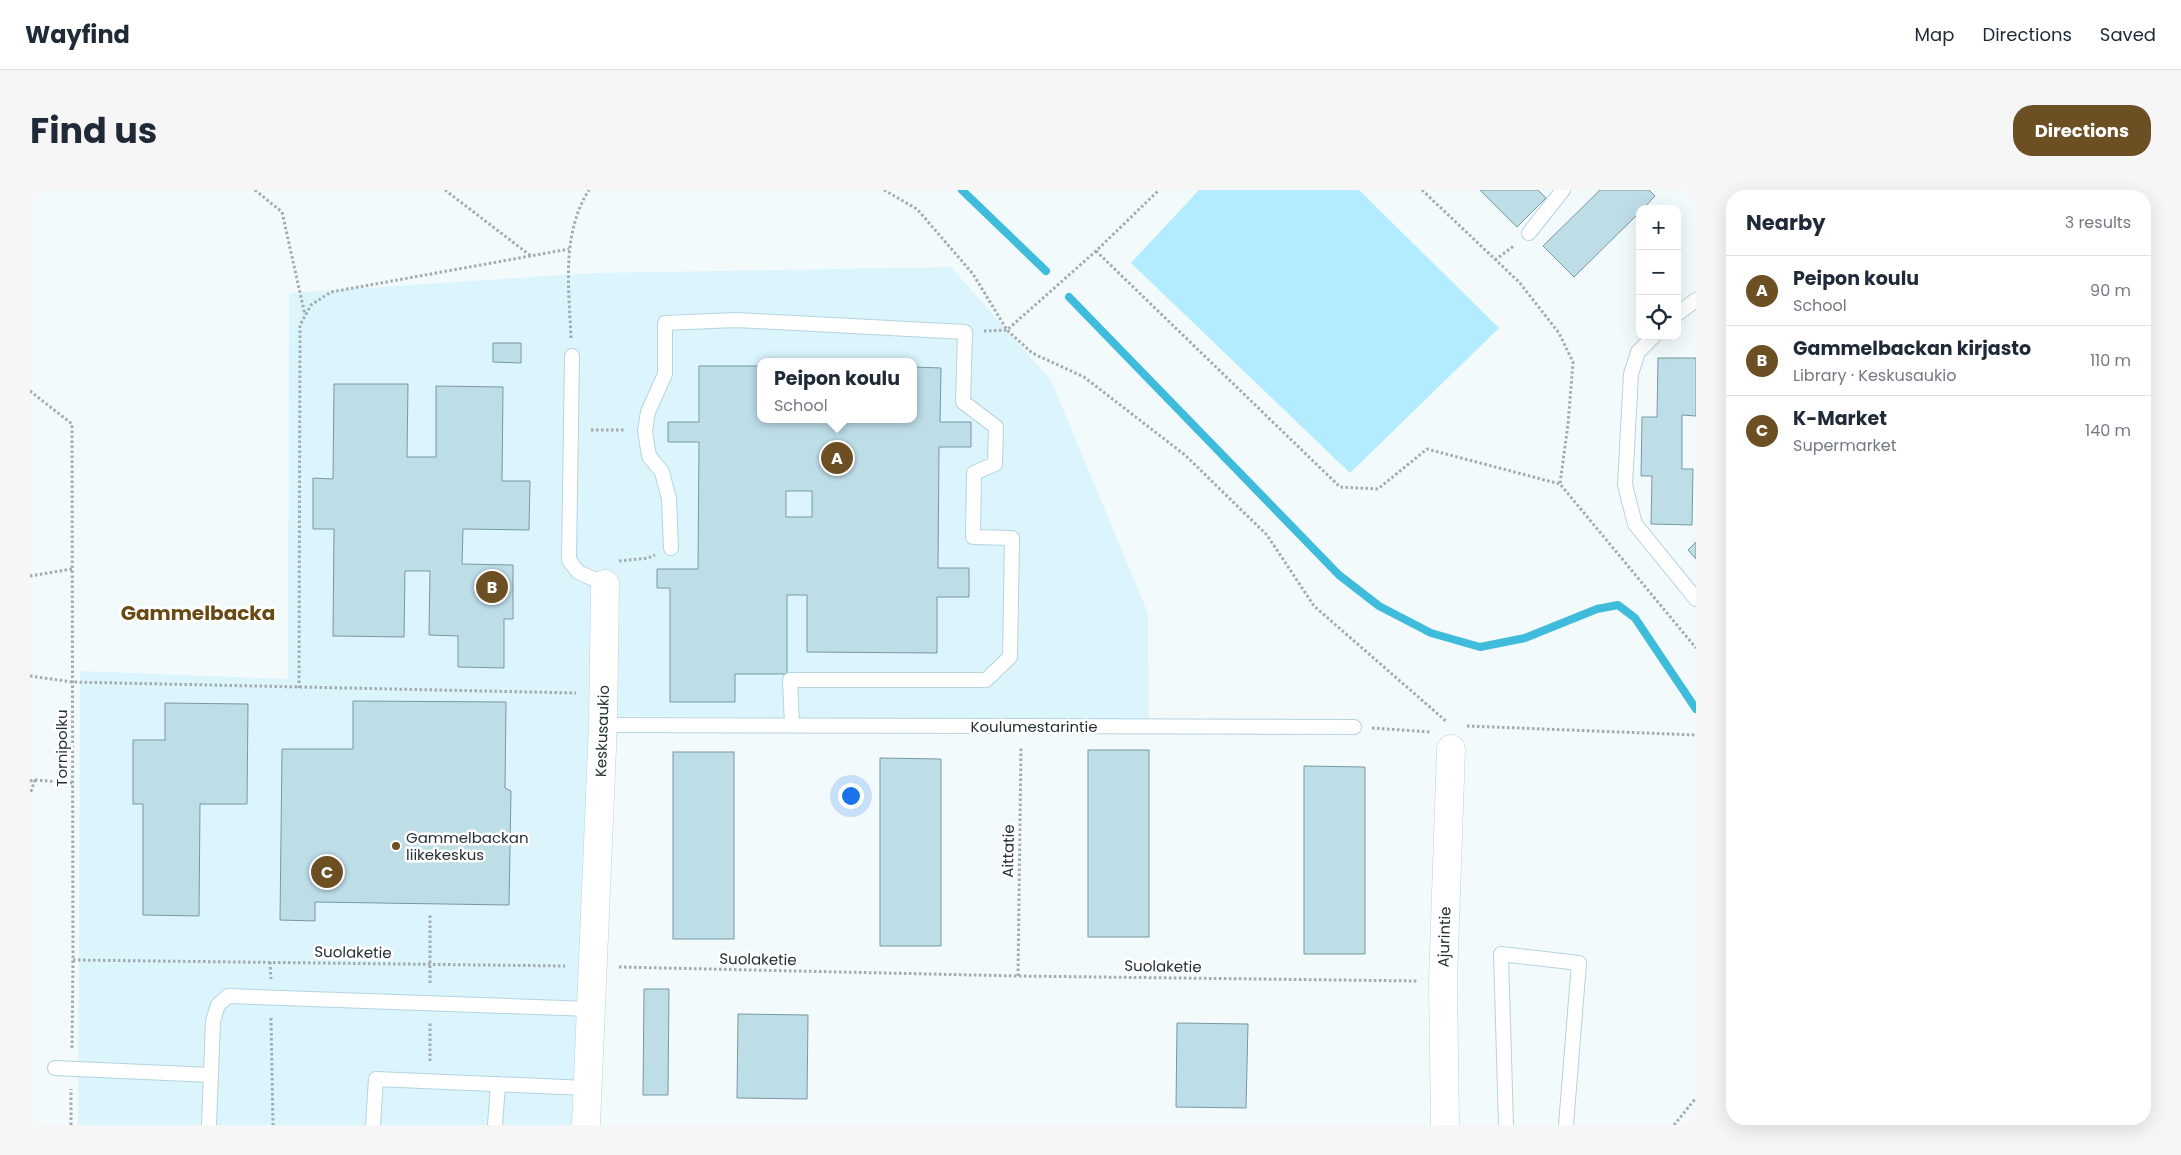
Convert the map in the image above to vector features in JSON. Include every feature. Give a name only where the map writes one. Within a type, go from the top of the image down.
[{"type":"street","name":"Keskusaukio","points":[[586,1125],[604,694],[612,573]]},
{"type":"street","name":"Ajurintie","points":[[1445,1125],[1443,981],[1453,733]]},
{"type":"lane","points":[[1529,233],[1563,190]]},
{"type":"lane","points":[[1681,311],[1696,300]]},
{"type":"lane","points":[[671,548],[669,499],[662,472],[649,456],[645,430],[648,412],[665,374],[665,323],[736,320],[965,332],[963,402],[996,428],[995,464],[974,473],[973,537],[1012,538],[1010,657],[986,680],[790,680],[792,725]]},
{"type":"lane","points":[[1650,340],[1638,352],[1631,374],[1625,485],[1635,524],[1696,599]]},
{"type":"lane","points":[[572,356],[570,560],[578,572],[612,573]]},
{"type":"lane","name":"Koulumestarintie","points":[[603,725],[1354,727]]},
{"type":"lane","points":[[1506,1125],[1501,954],[1579,963],[1566,1125]]},
{"type":"lane","points":[[209,1125],[213,1021],[218,1005],[228,996],[590,1010]]},
{"type":"lane","points":[[55,1068],[211,1075]]},
{"type":"lane","points":[[373,1125],[376,1079],[587,1088]]},
{"type":"lane","points":[[495,1125],[498,1084]]},
{"type":"path","points":[[30,192],[36,190]]},
{"type":"path","points":[[255,190],[282,212],[306,315]]},
{"type":"path","points":[[445,190],[531,256]]},
{"type":"path","points":[[572,356],[569,249],[575,222],[583,199],[589,190]]},
{"type":"path","points":[[884,190],[917,209],[973,274],[1007,330],[1032,353],[1084,377],[1185,455],[1267,535],[1314,606],[1453,733]]},
{"type":"path","points":[[1007,330],[1096,251],[1159,190]]},
{"type":"path","points":[[1422,190],[1518,282],[1559,333],[1573,362],[1568,424],[1560,484]]},
{"type":"path","points":[[299,688],[300,325],[311,305],[330,292],[569,249]]},
{"type":"path","points":[[1096,251],[1340,488],[1378,489],[1427,449],[1560,484],[1696,648]]},
{"type":"path","name":"Tornipolku","points":[[30,390],[72,424],[73,960],[71,1125]]},
{"type":"path","points":[[572,430],[645,430]]},
{"type":"path","points":[[612,573],[671,548]]},
{"type":"path","points":[[30,576],[72,569]]},
{"type":"path","points":[[30,676],[72,682],[604,694]]},
{"type":"path","name":"Aittatie","points":[[1018,976],[1021,726]]},
{"type":"path","points":[[1354,727],[1448,733],[1696,734]]},
{"type":"path","points":[[30,794],[36,780]]},
{"type":"path","points":[[30,781],[73,783]]},
{"type":"path","name":"Suolaketie","points":[[73,960],[592,966],[1018,976],[1443,981]]},
{"type":"path","points":[[270,962],[273,1125]]},
{"type":"path","points":[[1674,1125],[1696,1098]]},
{"type":"shaded area","points":[[1199,190],[1359,190],[1499,328],[1350,473],[1131,263]]},
{"type":"shaded area","points":[[951,267],[1051,380],[1148,613],[1149,722],[624,716],[616,743],[600,1125],[78,1125],[80,671],[288,679],[289,293],[593,273]]},
{"type":"building","points":[[1480,190],[1538,190],[1546,198],[1517,227]]},
{"type":"building","points":[[1600,190],[1649,190],[1655,196],[1647,205],[1636,205],[1636,216],[1574,277],[1543,246]]},
{"type":"building","points":[[493,343],[521,343],[521,363],[493,362]]},
{"type":"building","points":[[1658,358],[1696,358],[1696,416],[1682,415],[1682,469],[1693,469],[1692,525],[1651,524],[1652,476],[1641,476],[1642,417],[1657,417]]},
{"type":"building","points":[[699,366],[757,366],[757,423],[917,423],[917,367],[941,368],[940,422],[971,422],[971,447],[939,447],[938,568],[969,568],[969,597],[937,597],[937,653],[807,652],[807,595],[787,595],[787,674],[735,674],[735,702],[670,702],[670,588],[657,588],[657,569],[698,569],[699,442],[668,442],[668,422],[699,422]],"holes":[[[786,491],[812,491],[812,517],[786,517]]]},
{"type":"building","points":[[334,384],[408,384],[407,457],[436,457],[436,386],[503,387],[502,481],[530,481],[529,530],[463,529],[462,564],[513,565],[513,619],[504,619],[504,668],[458,667],[458,636],[429,635],[430,571],[405,571],[404,637],[333,636],[334,529],[313,529],[313,478],[333,479]]},
{"type":"building","points":[[1696,542],[1696,559],[1688,550]]},
{"type":"building","name":"Gammelbackan liikekeskus","points":[[353,701],[506,702],[505,788],[511,791],[509,905],[315,902],[315,921],[280,920],[282,749],[353,749]]},
{"type":"building","points":[[165,703],[248,704],[247,804],[200,804],[199,916],[143,915],[143,804],[133,804],[133,740],[165,740]]},
{"type":"building","points":[[1088,750],[1149,750],[1149,937],[1088,937]]},
{"type":"building","points":[[673,752],[734,752],[734,939],[673,939]]},
{"type":"building","points":[[880,758],[941,759],[941,946],[880,946]]},
{"type":"building","points":[[1304,766],[1365,767],[1365,954],[1304,954]]},
{"type":"building","points":[[644,989],[669,989],[668,1095],[643,1095]]},
{"type":"building","points":[[738,1014],[808,1015],[807,1099],[737,1098]]},
{"type":"building","points":[[1177,1023],[1248,1024],[1246,1108],[1176,1107]]},
{"type":"waterway","points":[[962,190],[1046,271]]},
{"type":"waterway","points":[[1069,297],[1339,575],[1379,606],[1431,633],[1480,647],[1525,638],[1597,609],[1618,605],[1635,618],[1696,709]]},
{"type":"place","name":"Peipon koulu","points":[[837,458]]},
{"type":"place","name":"Gammelbackan kirjasto","points":[[492,587]]},
{"type":"place","name":"Gammelbackan liikekeskus","points":[[396,846]]},
{"type":"place","name":"K-Market","points":[[327,872]]},
{"type":"district","name":"Gammelbacka","points":[[198,613]]}]
